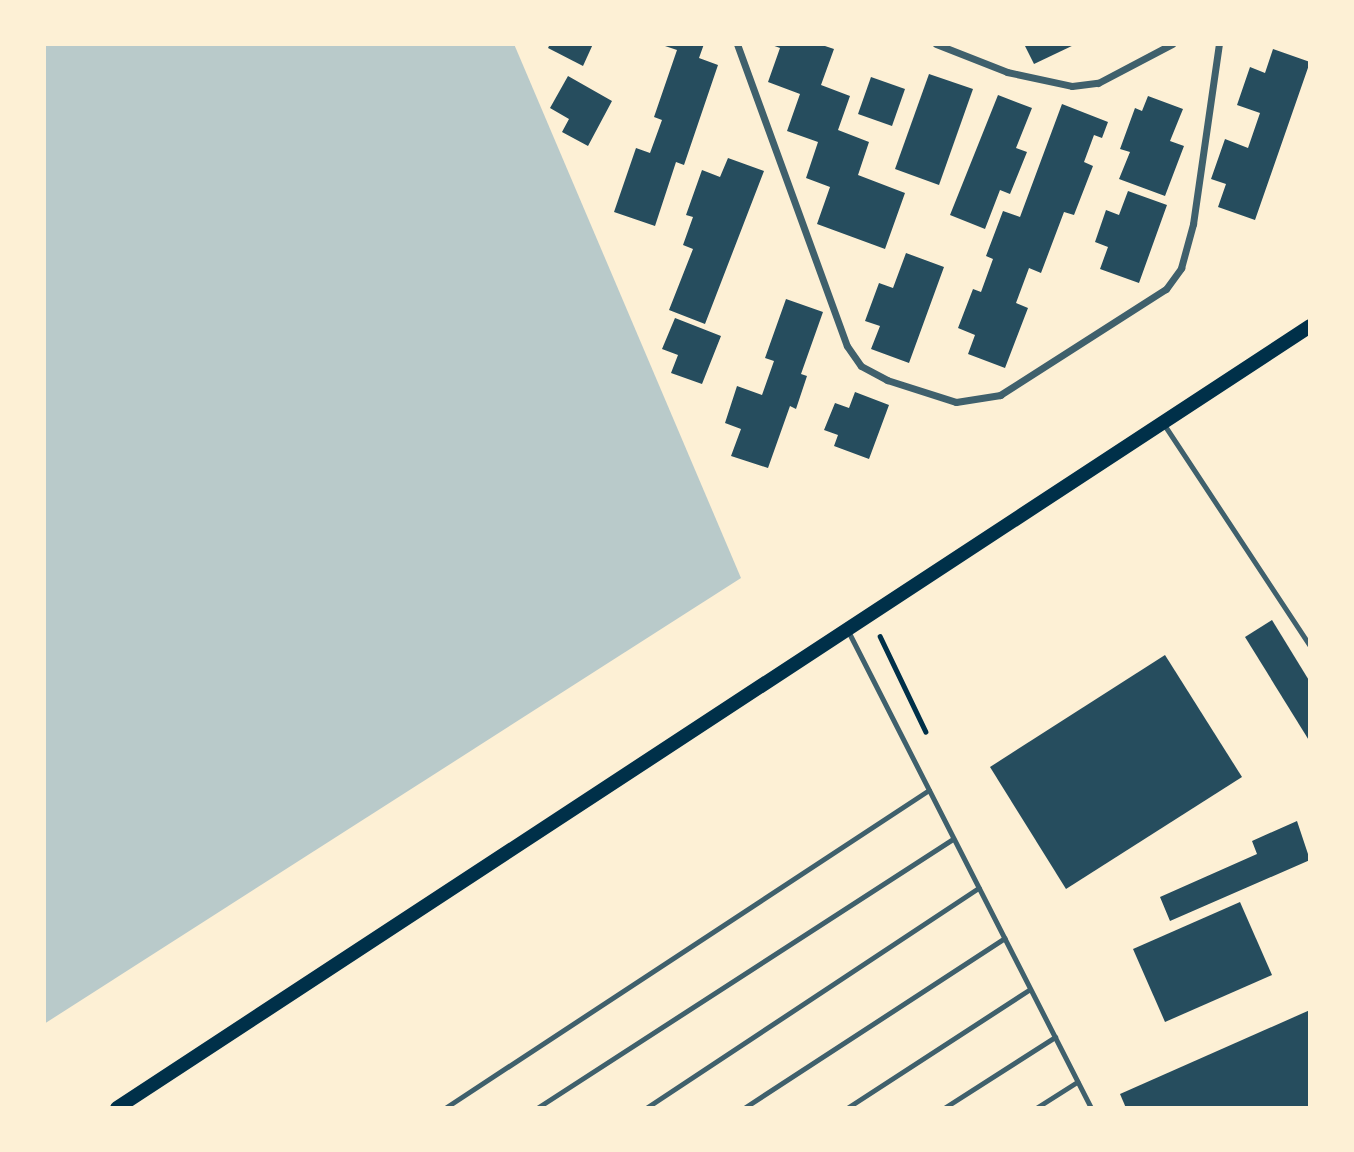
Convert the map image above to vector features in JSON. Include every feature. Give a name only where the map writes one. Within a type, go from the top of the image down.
[{"type":"main road","points":[[117,1108],[848,631],[1161,421],[1310,326]]},
{"type":"main road","points":[[1291,340],[1310,335]]},
{"type":"street","points":[[737,44],[847,346],[861,366],[887,380],[956,402],[1000,394],[1166,289],[1181,268],[1191,236],[1219,44]]},
{"type":"street","points":[[936,44],[1007,72],[1072,86],[1098,83],[1172,44]]},
{"type":"lane","points":[[1161,421],[1310,646]]},
{"type":"lane","points":[[848,631],[1091,1108]]},
{"type":"lane","points":[[445,1108],[929,790]]},
{"type":"lane","points":[[537,1108],[953,839]]},
{"type":"lane","points":[[646,1108],[979,888]]},
{"type":"lane","points":[[744,1108],[1005,938]]},
{"type":"lane","points":[[846,1108],[1030,989]]},
{"type":"lane","points":[[944,1108],[1055,1037]]},
{"type":"lane","points":[[1036,1108],[1077,1082]]},
{"type":"shaded area","points":[[44,44],[514,44],[741,578],[44,1024]]},
{"type":"building","points":[[550,44],[593,44],[583,66],[548,48]]},
{"type":"building","points":[[659,44],[704,44],[699,58],[718,65],[684,165],[676,162],[655,226],[614,212],[636,148],[650,153],[662,120],[654,117],[677,50]]},
{"type":"building","points":[[769,44],[819,44],[834,49],[821,85],[850,96],[838,130],[869,142],[858,175],[905,193],[885,249],[817,224],[830,187],[806,178],[818,142],[787,131],[800,94],[768,82],[780,48]]},
{"type":"building","points":[[1024,44],[1076,44],[1034,64]]},
{"type":"building","points":[[1273,49],[1310,62],[1255,220],[1218,207],[1226,184],[1211,179],[1225,139],[1248,148],[1260,113],[1237,105],[1250,67],[1265,73]]},
{"type":"building","points":[[929,74],[973,89],[939,185],[895,169]]},
{"type":"building","points":[[568,76],[612,101],[588,146],[562,132],[569,119],[550,108]]},
{"type":"building","points":[[871,77],[905,89],[892,126],[858,114]]},
{"type":"building","points":[[998,95],[1032,108],[1016,148],[1027,152],[1010,194],[1000,190],[985,229],[950,215]]},
{"type":"building","points":[[1148,96],[1183,109],[1170,141],[1184,146],[1165,196],[1119,179],[1130,152],[1120,149],[1135,108],[1142,111]]},
{"type":"building","points":[[1062,104],[1108,122],[1102,138],[1094,135],[1084,162],[1093,166],[1074,215],[1064,212],[1041,273],[1029,268],[1016,303],[1028,308],[1005,368],[968,354],[975,335],[958,328],[973,289],[981,292],[993,259],[986,256],[1003,211],[1020,217]]},
{"type":"building","points":[[728,158],[764,171],[705,324],[669,310],[693,249],[683,245],[693,217],[686,215],[702,170],[720,177]]},
{"type":"building","points":[[1128,191],[1167,205],[1139,283],[1100,269],[1108,247],[1095,242],[1106,210],[1119,215]]},
{"type":"building","points":[[906,253],[944,267],[909,363],[871,349],[880,326],[865,321],[879,283],[893,288]]},
{"type":"building","points":[[786,299],[823,312],[801,374],[807,376],[796,409],[790,406],[768,468],[731,456],[741,429],[725,423],[737,386],[762,395],[774,361],[765,358]]},
{"type":"building","points":[[675,318],[721,336],[702,384],[671,373],[678,355],[662,349]]},
{"type":"building","points":[[855,392],[889,405],[869,459],[834,446],[838,435],[824,430],[835,403],[849,408]]},
{"type":"building","points":[[1272,620],[1310,682],[1310,742],[1245,637]]},
{"type":"building","points":[[1165,655],[1242,777],[1066,889],[990,767]]},
{"type":"building","points":[[1297,821],[1310,860],[1170,921],[1160,897],[1257,854],[1252,841]]},
{"type":"building","points":[[1240,902],[1272,975],[1165,1022],[1133,949]]},
{"type":"building","points":[[1310,1010],[1310,1108],[1126,1108],[1120,1094]]}]
